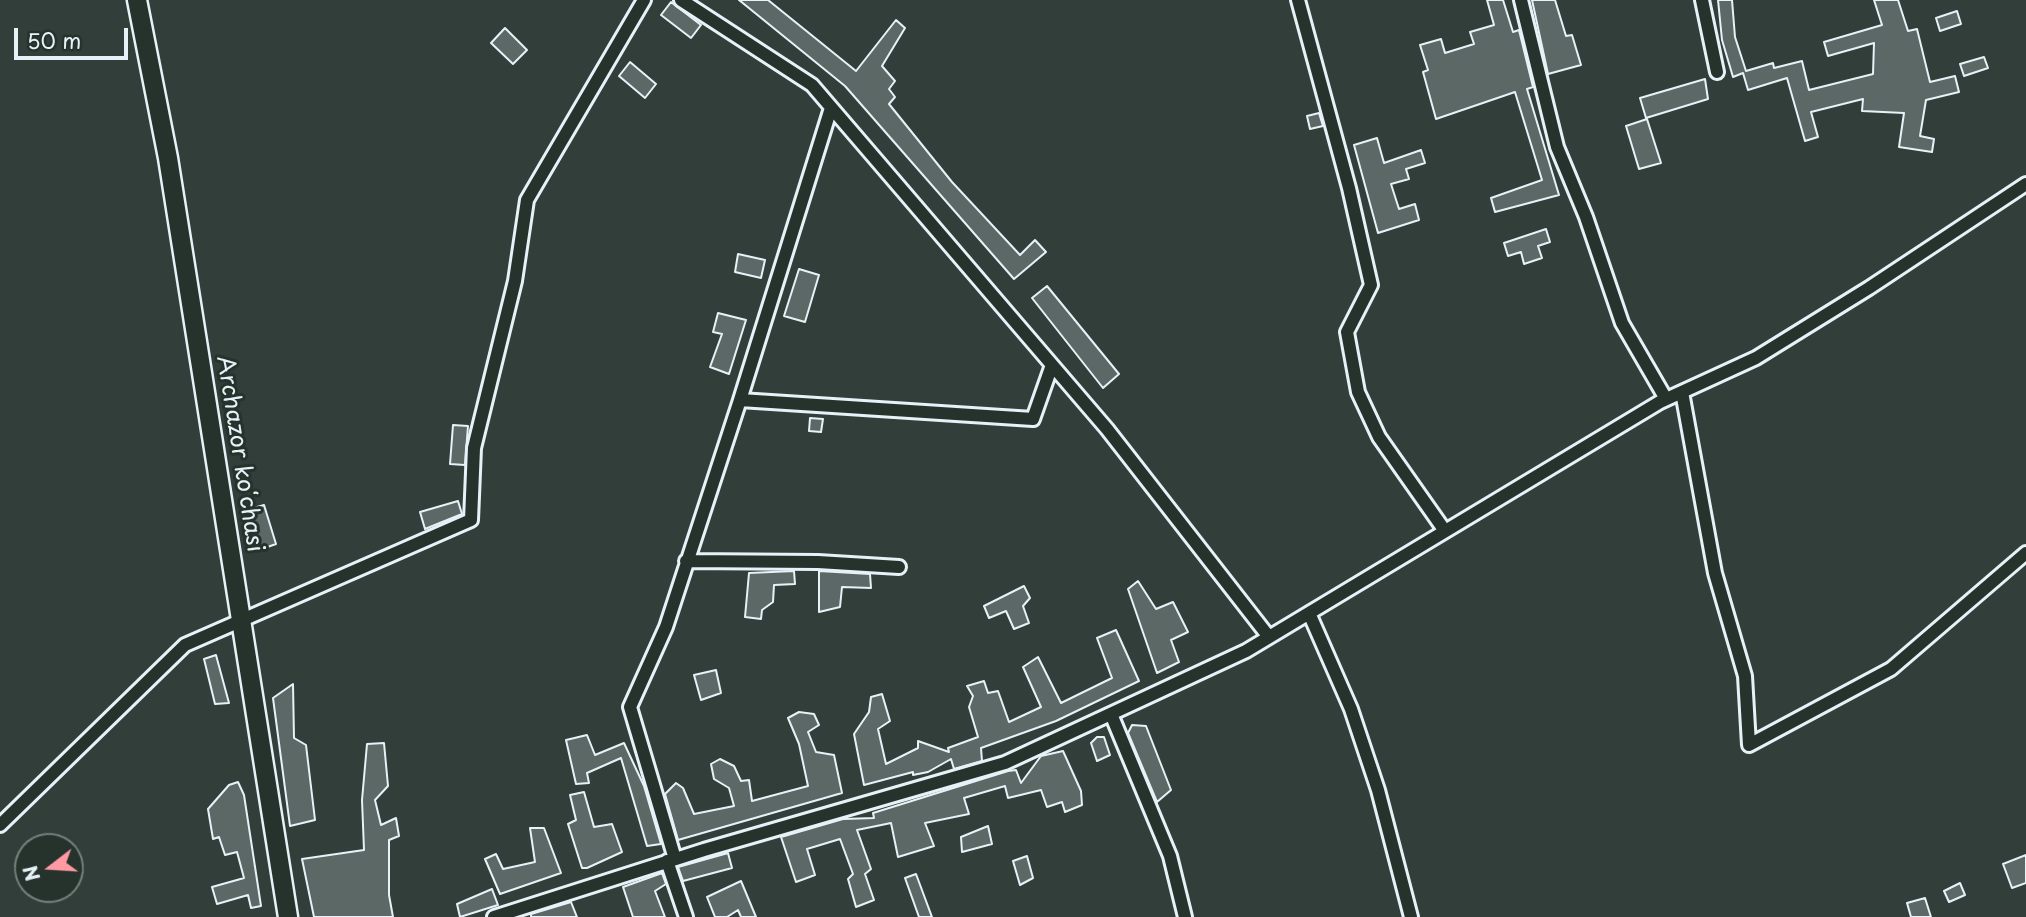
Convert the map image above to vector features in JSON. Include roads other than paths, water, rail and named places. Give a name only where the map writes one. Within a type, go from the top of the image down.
[{"type":"street","name":"Archazor koʻchasi","points":[[137,0],[168,158],[288,917]]},
{"type":"street","points":[[0,825],[185,645],[471,520],[474,448],[515,281],[527,200],[644,0]]},
{"type":"street","points":[[681,0],[812,85],[1107,429],[1269,637]]},
{"type":"street","points":[[1297,0],[1349,188],[1371,285],[1347,332],[1358,392],[1379,437],[1445,531]]},
{"type":"street","points":[[1521,0],[1557,146],[1586,217],[1622,323],[1666,400]]},
{"type":"street","points":[[1702,0],[1717,72]]},
{"type":"street","points":[[686,917],[630,707],[666,626],[831,108]]},
{"type":"street","points":[[494,917],[671,860],[1005,763],[1245,651],[1666,400],[1756,358],[1869,288],[2026,184]]},
{"type":"street","points":[[740,400],[1032,419],[1052,365]]},
{"type":"street","points":[[1682,392],[1715,573],[1745,676],[1749,745],[1891,669],[2026,553]]},
{"type":"street","points":[[687,561],[818,562],[899,567]]},
{"type":"street","points":[[1309,613],[1351,709],[1378,790],[1411,917]]},
{"type":"street","points":[[1111,714],[1170,856],[1185,917]]}]
